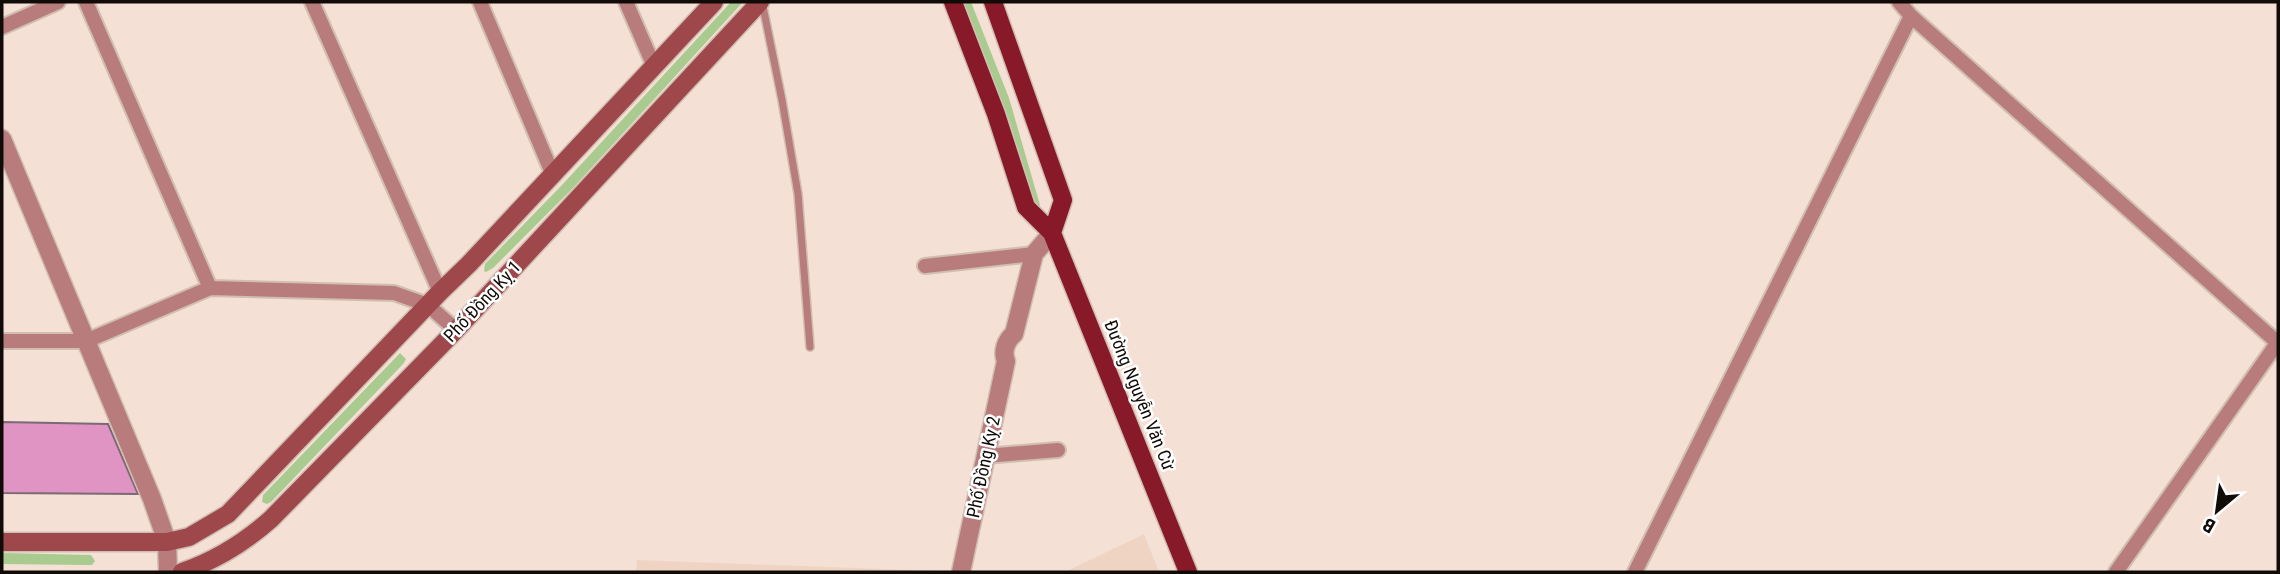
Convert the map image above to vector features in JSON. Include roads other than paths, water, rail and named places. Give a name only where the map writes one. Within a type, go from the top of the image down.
[{"type":"main road","name":"Phố Đồng Kỵ 1","points":[[2,541],[167,542],[189,537],[228,514],[553,175],[653,64],[714,2]]},
{"type":"main road","name":"Phố Đồng Kỵ 1","points":[[182,572],[217,559],[252,536],[456,330],[761,2]]},
{"type":"main road","name":"Đường Nguyễn Văn Cừ","points":[[953,2],[996,114],[1026,207],[1052,233],[1188,572]]},
{"type":"main road","points":[[993,2],[1063,200],[1052,233]]},
{"type":"street","points":[[2,27],[58,2]]},
{"type":"street","points":[[86,2],[210,288]]},
{"type":"street","points":[[312,2],[434,298],[456,330]]},
{"type":"street","points":[[480,2],[553,175]]},
{"type":"street","points":[[626,2],[653,64]]},
{"type":"street","points":[[1899,2],[1911,16],[2278,343],[2116,572]]},
{"type":"street","points":[[1635,572],[1911,16]]},
{"type":"street","points":[[2,139],[152,499],[167,542],[168,572]]},
{"type":"street","name":"Phố Đồng Kỵ 2","points":[[961,572],[1006,361],[1015,349],[1014,334],[1034,254],[1052,233]]},
{"type":"street","points":[[925,266],[1034,254]]},
{"type":"street","points":[[2,341],[86,341],[210,288],[394,293],[434,298]]},
{"type":"street","points":[[985,456],[1058,450]]},
{"type":"lane","points":[[761,2],[798,194],[810,347]]}]
